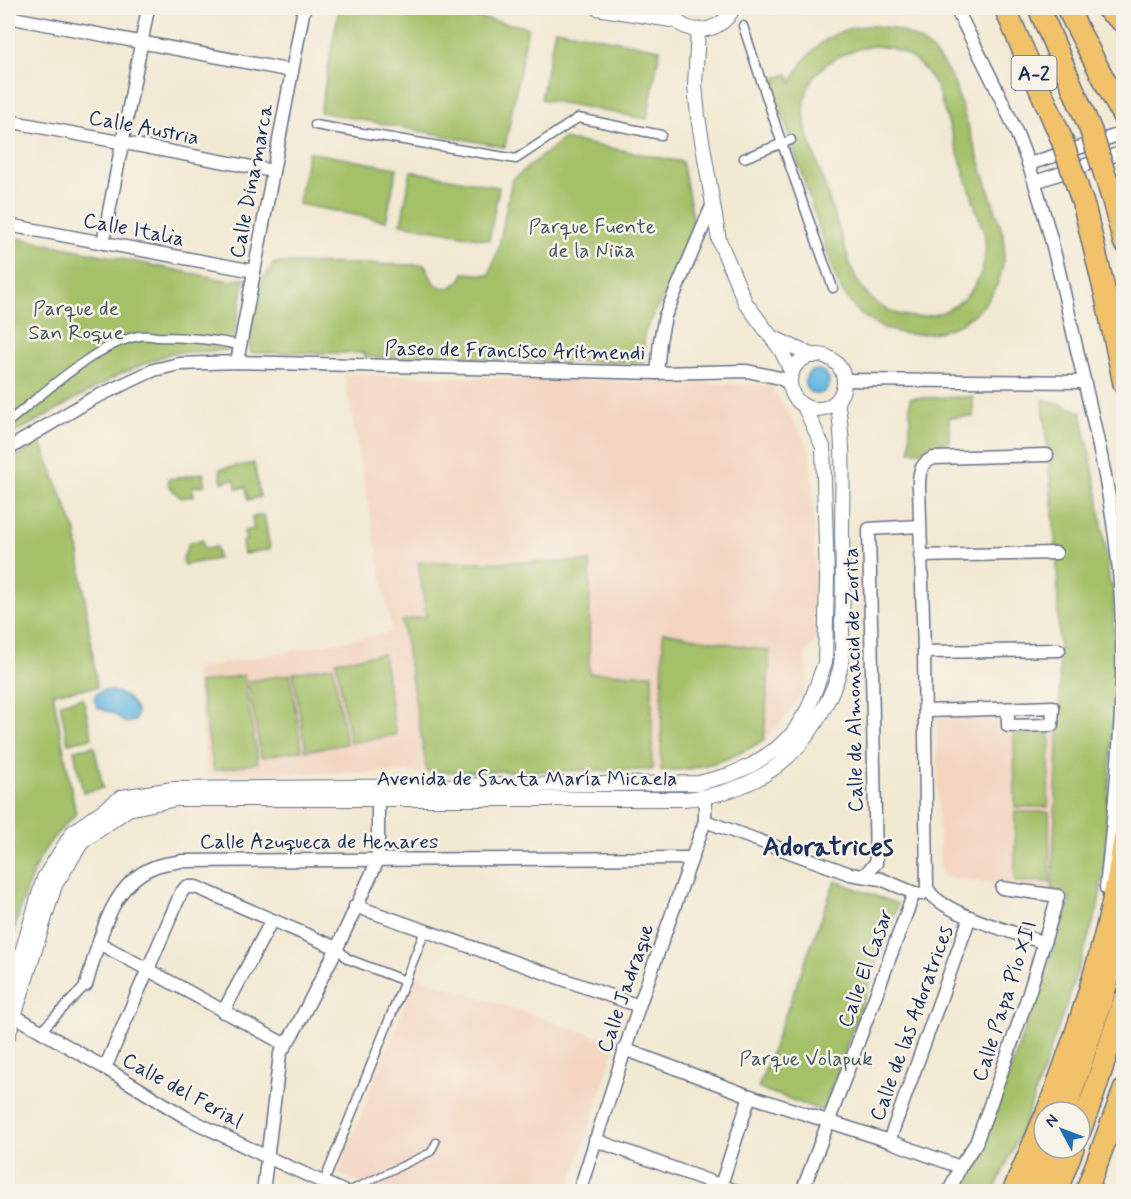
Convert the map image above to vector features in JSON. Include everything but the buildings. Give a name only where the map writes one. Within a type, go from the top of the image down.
[{"type":"highway","name":"A-2","points":[[1005,8],[1062,140],[1084,210],[1106,297],[1124,384]]},
{"type":"highway","name":"A-2","points":[[1039,8],[1090,131],[1124,242]]},
{"type":"highway","points":[[1067,8],[1123,121]]},
{"type":"highway","points":[[1106,8],[1124,23]]},
{"type":"highway","points":[[1052,1100],[1105,937],[1112,911],[1124,840]]},
{"type":"highway","points":[[1069,1100],[1106,986],[1124,907]]},
{"type":"highway","points":[[1091,1100],[1124,1000]]},
{"type":"highway","points":[[1086,1191],[1124,1090]]},
{"type":"highway","points":[[1017,1183],[1032,1147]]},
{"type":"highway","points":[[1035,1191],[1047,1160]]},
{"type":"highway","points":[[1056,1191],[1068,1160]]},
{"type":"street","points":[[104,243],[148,8]]},
{"type":"street","name":"Calle Dinamarca","points":[[237,362],[304,8]]},
{"type":"street","points":[[597,8],[677,21]]},
{"type":"street","points":[[669,8],[677,21],[687,28],[698,30],[708,30],[725,21],[733,8]]},
{"type":"street","points":[[956,8],[1010,118],[1035,182],[1062,282],[1108,490],[1120,584],[1121,689],[1115,806],[1106,895],[1085,980],[1017,1183]]},
{"type":"street","points":[[8,18],[292,71]]},
{"type":"street","points":[[743,26],[832,288]]},
{"type":"street","points":[[698,30],[695,85],[698,117],[719,240],[745,302],[772,338],[791,378],[794,396],[804,406],[818,409],[837,401],[844,380],[843,373],[836,362],[824,356],[813,356],[796,350],[772,338]]},
{"type":"street","points":[[315,125],[516,159],[578,118],[660,135]]},
{"type":"street","name":"Calle Austria","points":[[8,121],[273,171]]},
{"type":"street","points":[[1029,164],[1123,121]]},
{"type":"street","points":[[744,158],[791,140]]},
{"type":"street","points":[[1035,182],[1124,152]]},
{"type":"street","points":[[657,373],[663,324],[712,206]]},
{"type":"street","name":"Calle Italia","points":[[8,225],[254,271]]},
{"type":"street","points":[[8,422],[83,362],[116,344],[138,336],[179,336],[219,340],[240,345]]},
{"type":"street","points":[[791,378],[800,362],[813,356]]},
{"type":"street","name":"Paseo de Francisco Aritmendi","points":[[8,449],[92,399],[153,370],[179,364],[237,362],[657,373],[747,371],[791,378]]},
{"type":"street","points":[[844,380],[1084,382]]},
{"type":"street","name":"Avenida de Santa María Micaela","points":[[8,1036],[10,1013],[54,885],[82,842],[128,809],[176,800],[684,799],[705,797],[734,789],[761,777],[781,763],[804,741],[830,695],[841,666],[843,579],[840,414],[837,401]]},
{"type":"street","name":"Avenida de Santa María Micaela","points":[[8,999],[44,878],[74,832],[122,797],[173,789],[699,783],[729,775],[752,765],[776,749],[793,733],[808,709],[825,663],[827,579],[823,447],[804,406]]},
{"type":"street","name":"Calle de las Adoratrices","points":[[1044,943],[970,917],[944,904],[931,894],[927,880],[926,711],[919,479],[922,467],[928,460],[941,457],[1047,455]]},
{"type":"street","name":"Calle de Almonacid de Zorita","points":[[863,876],[876,863],[869,529],[919,526]]},
{"type":"street","points":[[920,556],[1056,553]]},
{"type":"street","points":[[924,652],[1059,650]]},
{"type":"street","points":[[926,711],[1008,709]]},
{"type":"street","points":[[263,1191],[280,1054],[338,948],[355,906],[378,860],[378,786]]},
{"type":"street","name":"Calle Jadraque","points":[[579,1191],[624,1050],[705,821],[705,797]]},
{"type":"street","points":[[705,821],[850,874],[881,879],[914,893],[931,894]]},
{"type":"street","name":"Calle Azuqueca de Henares","points":[[41,1031],[86,985],[109,916],[123,890],[134,879],[154,867],[182,861],[691,858]]},
{"type":"street","points":[[105,1068],[146,970],[181,893],[186,887],[196,887],[338,948],[348,959],[405,981]]},
{"type":"street","name":"Calle Papa Pío XII","points":[[960,1167],[976,1143],[1010,1049],[1058,896],[1002,888]]},
{"type":"street","name":"Calle El Casar","points":[[802,1191],[914,893]]},
{"type":"street","points":[[355,906],[639,1006]]},
{"type":"street","name":"Calle de las Adoratrices","points":[[889,1141],[970,917]]},
{"type":"street","points":[[223,1012],[272,920]]},
{"type":"street","points":[[324,1182],[424,931]]},
{"type":"street","points":[[99,943],[286,1045]]},
{"type":"street","name":"Calle del Ferial","points":[[10,1013],[187,1118],[267,1157],[346,1191]]},
{"type":"street","points":[[624,1050],[750,1096],[889,1141],[960,1167],[950,1191]]},
{"type":"street","points":[[721,1185],[750,1096]]},
{"type":"street","points":[[595,1140],[740,1191]]},
{"type":"lane","points":[[346,1191],[431,1152],[436,1142]]},
{"type":"shaded area","points":[[344,374],[770,385],[806,441],[811,454],[813,485],[816,641],[806,652],[807,683],[788,715],[764,740],[746,751],[707,766],[689,770],[207,774],[194,669],[392,632]]},
{"type":"shaded area","points":[[1004,715],[1004,731],[1058,732],[1052,891],[940,876],[936,717]]},
{"type":"shaded area","points":[[416,976],[616,1043],[569,1191],[380,1191],[338,1174]]},
{"type":"green space","points":[[339,8],[425,8],[528,27],[505,147],[320,112]]},
{"type":"green space","points":[[862,26],[889,28],[913,37],[932,51],[948,71],[954,83],[1003,234],[1002,270],[989,299],[967,320],[939,332],[909,334],[880,326],[854,307],[835,276],[771,80],[788,74],[792,83],[805,59],[815,49],[837,34]],"holes":[[[872,46],[883,47],[911,57],[925,70],[937,88],[985,236],[983,265],[972,289],[955,305],[933,315],[910,316],[887,310],[867,294],[852,269],[806,129],[804,111],[806,96],[818,72],[841,55]]]},
{"type":"green space","points":[[555,29],[660,49],[647,119],[541,99]]},
{"type":"green space","name":"Parque Fuente de la Niña","points":[[563,139],[682,162],[695,228],[673,278],[644,334],[644,363],[365,357],[365,353],[251,353],[249,336],[260,284],[274,263],[425,265],[434,281],[444,288],[456,284],[464,273],[489,275],[498,250],[512,180]]},
{"type":"green space","points":[[308,152],[397,168],[386,221],[298,204]]},
{"type":"green space","points":[[411,171],[499,187],[489,240],[401,224]]},
{"type":"green space","name":"Parque de San Roque","points":[[8,236],[230,281],[245,278],[231,350],[171,353],[120,374],[8,437]]},
{"type":"green space","points":[[973,397],[973,417],[949,417],[949,442],[942,442],[942,450],[910,451],[910,398]]},
{"type":"green space","points":[[1043,400],[1056,402],[1081,412],[1098,495],[1110,584],[1113,585],[1115,686],[1105,856],[1098,908],[1024,1125],[994,1191],[960,1192],[982,1151],[1070,897],[1052,891],[1060,698],[1057,560]]},
{"type":"green space","points":[[41,443],[76,532],[97,687],[53,693],[76,814],[50,842],[31,876],[8,951],[8,461]]},
{"type":"green space","points":[[254,463],[260,497],[248,500],[246,487],[237,489],[234,479],[222,482],[220,469]]},
{"type":"green space","points":[[203,473],[205,485],[192,487],[194,496],[181,498],[169,486],[168,479]]},
{"type":"green space","points":[[264,515],[270,549],[244,554],[242,542],[246,541],[244,531],[254,529],[252,517]]},
{"type":"green space","points":[[202,540],[204,549],[216,547],[218,559],[184,565],[183,558],[189,543]]},
{"type":"green space","points":[[418,562],[590,562],[589,673],[652,674],[652,770],[427,772],[402,621],[426,616]]},
{"type":"green space","points":[[663,632],[770,651],[764,740],[738,754],[714,763],[661,771]]},
{"type":"green space","points":[[383,654],[396,735],[350,743],[336,661]]},
{"type":"green space","points":[[333,666],[346,744],[306,751],[293,673]]},
{"type":"green space","points":[[290,674],[302,750],[261,757],[248,681]]},
{"type":"green space","points":[[244,675],[258,763],[214,771],[199,683]]},
{"type":"green space","points":[[83,698],[92,738],[68,743],[60,703]]},
{"type":"green space","points":[[1014,733],[1050,733],[1048,807],[1015,807]]},
{"type":"green space","points":[[94,746],[103,788],[83,792],[74,750]]},
{"type":"green space","points":[[1015,812],[1049,812],[1050,882],[1015,882]]},
{"type":"green space","name":"Parque Volapuk","points":[[835,881],[898,904],[823,1111],[758,1088]]},
{"type":"water","points":[[817,370],[822,371],[828,377],[828,387],[822,393],[817,394],[812,393],[806,387],[805,382],[806,377],[812,371]]},
{"type":"water","points":[[103,690],[119,693],[128,699],[137,713],[135,721],[125,723],[113,713],[98,708],[94,699],[96,694]]},
{"type":"district","name":"Adoratrices","points":[[828,846]]}]
